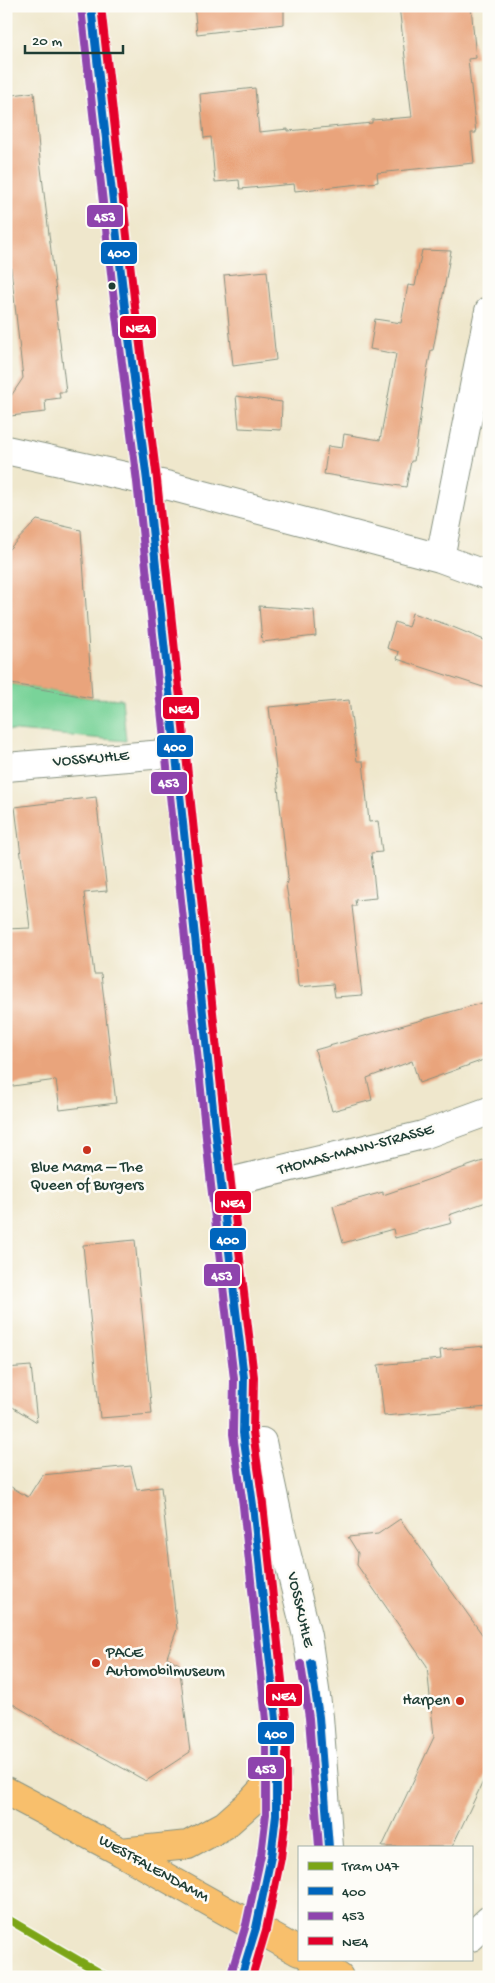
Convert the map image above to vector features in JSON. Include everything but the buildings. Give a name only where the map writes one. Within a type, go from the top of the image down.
[{"type":"main road","points":[[120,1852],[188,1845],[225,1825],[251,1802],[276,1774]]},
{"type":"main road","name":"WESTFALENDAMM","points":[[6,1791],[120,1852],[298,1953]]},
{"type":"main road","points":[[241,1977],[256,1928]]},
{"type":"street","name":"VOSSKUHLE","points":[[91,6],[124,299],[147,481],[221,1184],[244,1378],[243,1433],[254,1515],[276,1719],[276,1815],[272,1849],[256,1928]]},
{"type":"street","points":[[440,558],[489,310]]},
{"type":"street","points":[[6,450],[147,481],[440,558],[489,576]]},
{"type":"street","name":"VOSSKUHLE","points":[[6,767],[176,753]]},
{"type":"street","name":"THOMAS-MANN-STRASSE","points":[[221,1184],[423,1135],[489,1111]]},
{"type":"street","name":"VOSSKUHLE","points":[[244,1378],[255,1410],[280,1532],[307,1636],[319,1718],[329,1846]]},
{"type":"street","points":[[472,1936],[489,1920]]},
{"type":"green space","points":[[6,683],[92,698],[122,699],[126,741],[6,730]]},
{"type":"tram line","name":"U47","points":[[6,1918],[107,1977]]},
{"type":"transit line","name":"400","points":[[91,6],[124,299],[147,481],[221,1184],[244,1378],[243,1433],[253,1505],[276,1719],[276,1815],[271,1857],[256,1928],[241,1977]]},
{"type":"transit line","name":"NE4","points":[[101,6],[157,480],[231,1183],[254,1377],[253,1432],[263,1504],[286,1718],[286,1815],[281,1858],[266,1930],[252,1977]]},
{"type":"transit line","name":"453","points":[[81,7],[114,300],[137,482],[211,1185],[234,1379],[233,1434],[243,1506],[266,1720],[266,1814],[261,1855],[246,1925],[231,1974]]},
{"type":"transit line","name":"400","points":[[311,1663],[319,1717],[329,1846]]},
{"type":"transit line","name":"453","points":[[301,1664],[309,1718],[319,1846]]},
{"type":"place","name":"Blue Mama – The Queen of Burgers","points":[[87,1150]]},
{"type":"place","name":"PACE Automobilmuseum","points":[[96,1663]]},
{"type":"place","name":"Harpen","points":[[460,1701]]}]
